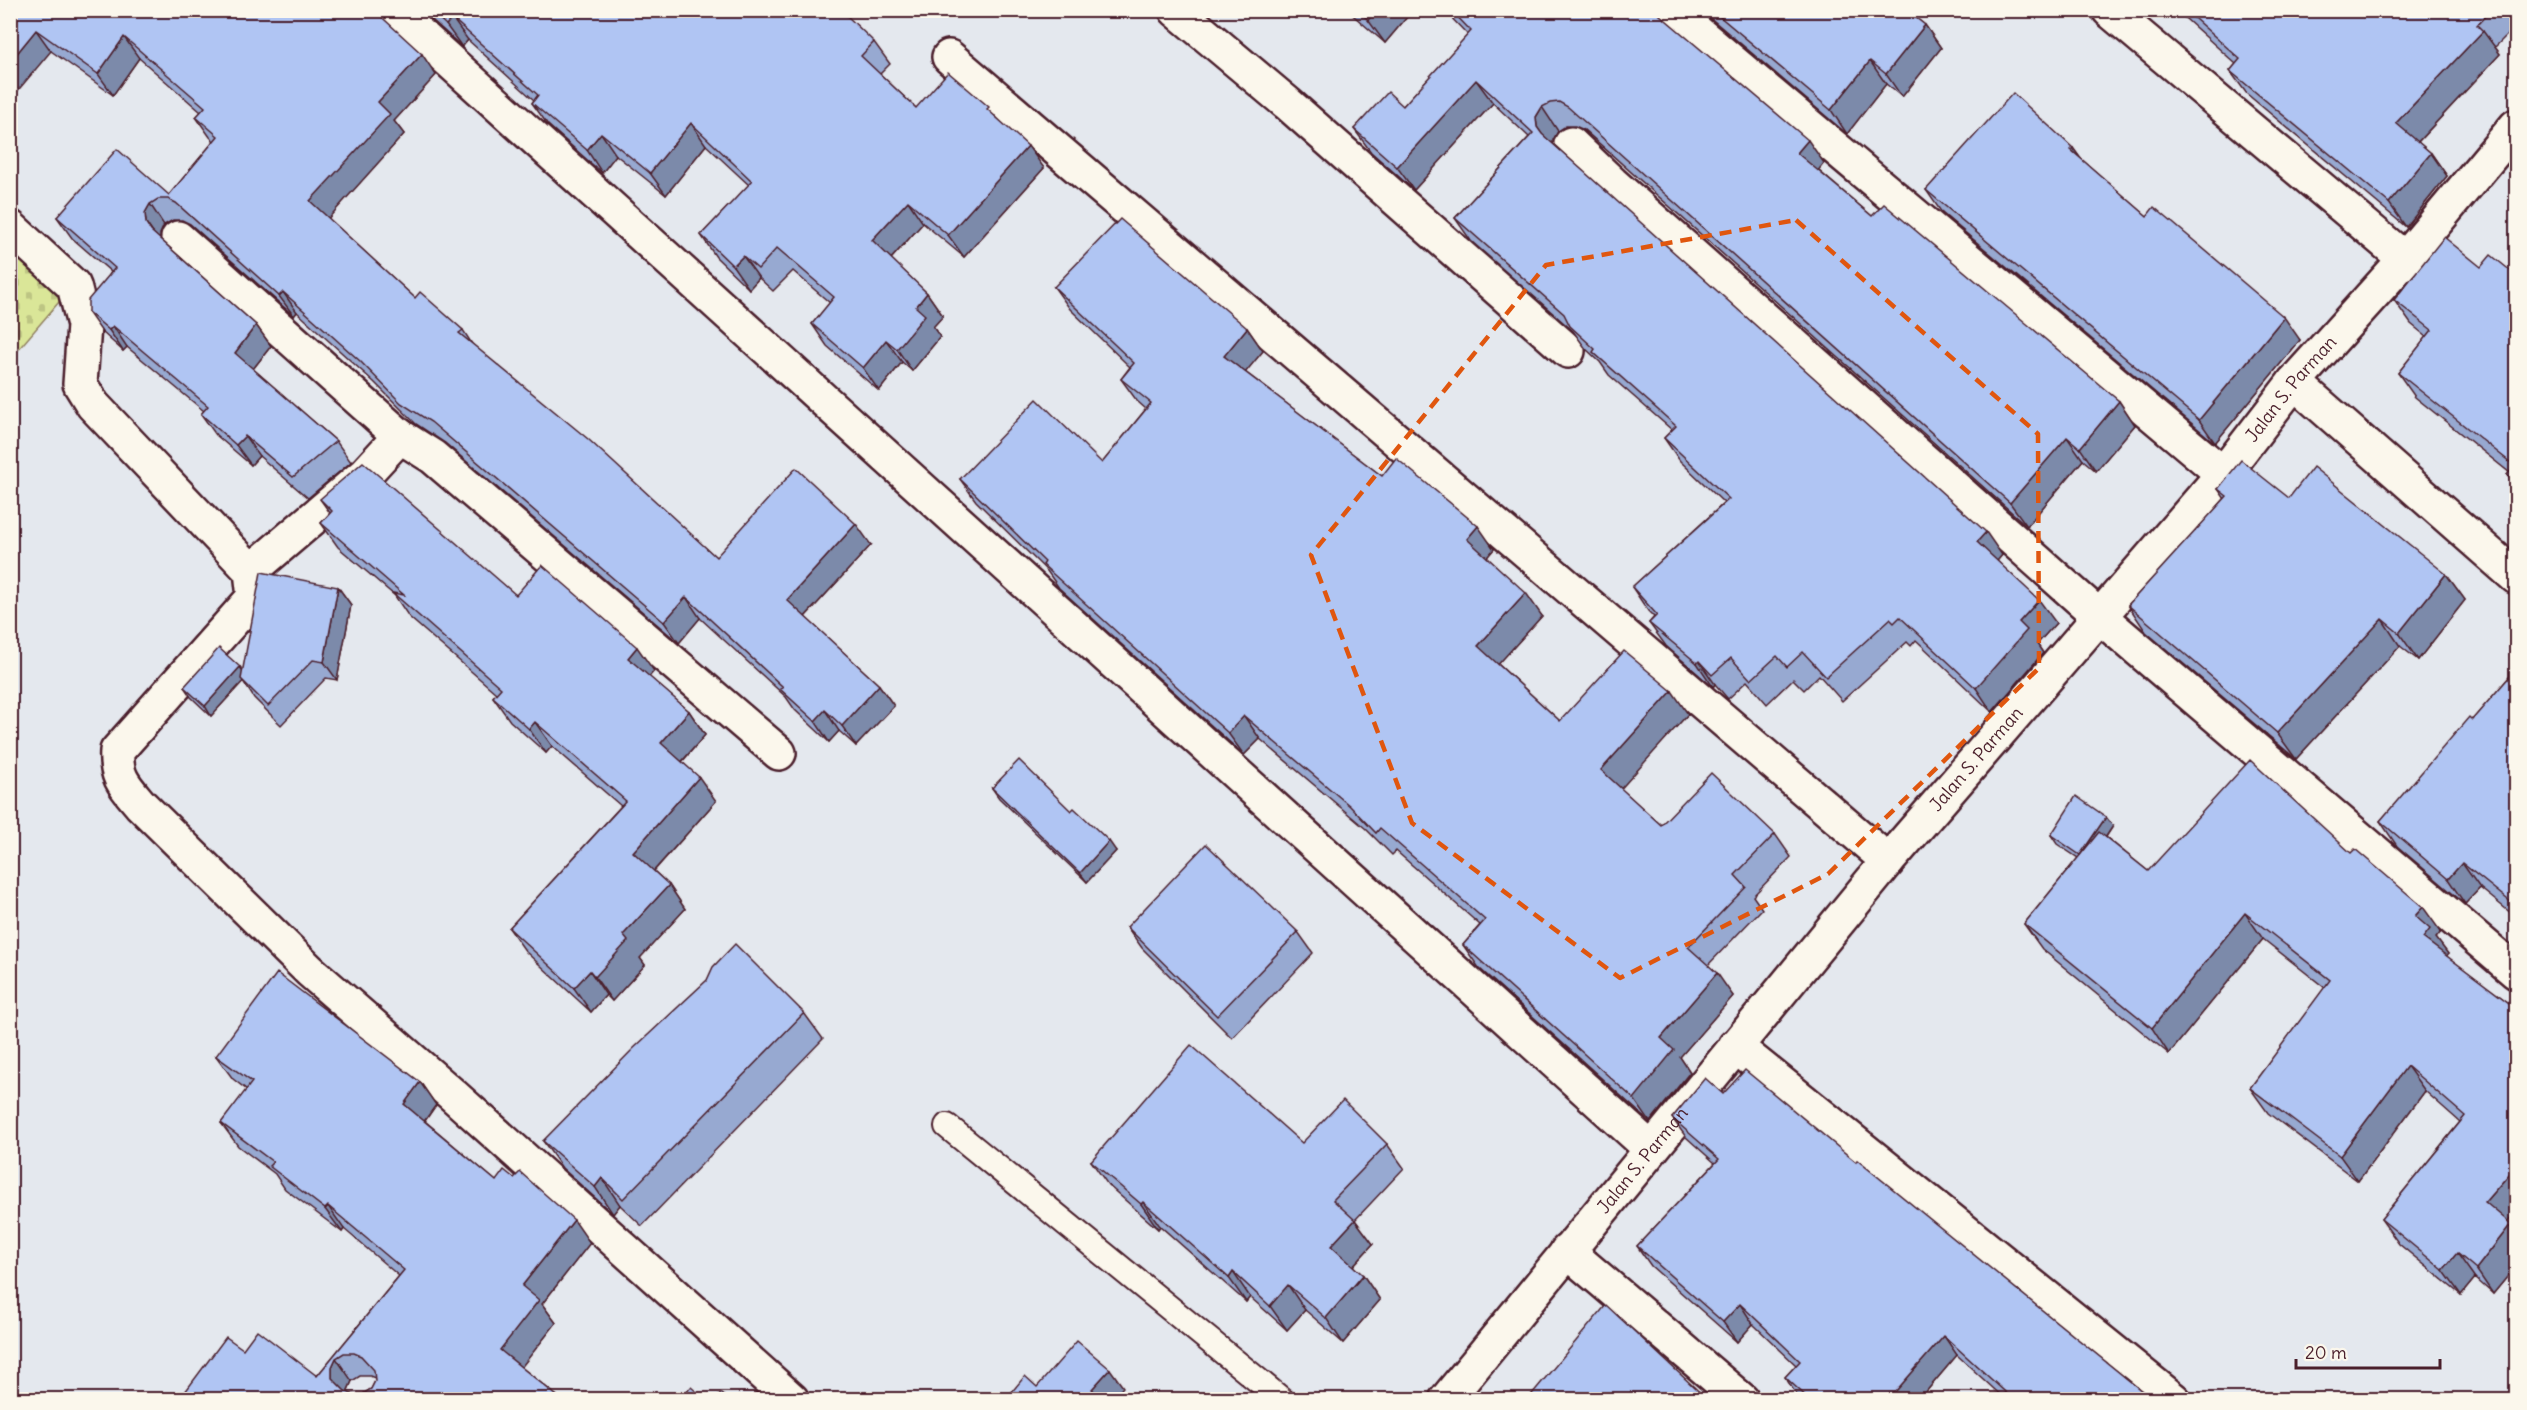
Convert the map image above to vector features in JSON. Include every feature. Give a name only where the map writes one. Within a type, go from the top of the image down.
[{"type":"street","points":[[393,10],[1651,1149]]},
{"type":"street","points":[[1176,10],[1287,103],[1568,351]]},
{"type":"street","points":[[1671,10],[2223,474]]},
{"type":"street","points":[[2109,10],[2405,259]]},
{"type":"street","points":[[949,57],[1888,861]]},
{"type":"street","name":"Jalan S. Parman","points":[[1446,1400],[1888,861],[2223,474],[2294,382],[2405,259],[2517,126]]},
{"type":"street","points":[[1571,144],[2099,616],[2517,972]]},
{"type":"street","points":[[10,227],[74,286],[84,324],[80,384],[93,405],[251,571],[254,597],[117,751],[115,768],[126,786],[141,805],[310,971],[538,1155],[792,1400]]},
{"type":"street","points":[[178,238],[400,436],[433,457],[780,753]]},
{"type":"street","points":[[2294,382],[2517,577]]},
{"type":"street","points":[[251,571],[366,473],[400,436]]},
{"type":"street","points":[[1736,1046],[2174,1400]]},
{"type":"street","points":[[1567,1251],[1742,1400]]},
{"type":"lane","points":[[948,1126],[1282,1400]]},
{"type":"highlighted area","points":[[1796,220],[2038,434],[2039,668],[1828,874],[1620,978],[1412,823],[1311,555],[1546,265]]},
{"type":"green space","points":[[11,247],[65,295],[11,358]]},
{"type":"building","points":[[10,10],[374,10],[422,54],[378,102],[390,114],[310,201],[415,298],[420,292],[463,330],[459,333],[588,439],[716,557],[796,468],[856,524],[787,600],[879,685],[842,726],[825,710],[815,721],[780,689],[783,687],[686,597],[664,622],[431,422],[401,403],[360,361],[283,292],[279,296],[176,203],[168,199],[158,199],[150,204],[145,213],[146,223],[151,231],[256,325],[235,353],[336,441],[293,477],[245,436],[236,445],[201,414],[208,406],[113,326],[109,330],[88,312],[88,300],[115,268],[57,217],[117,149],[169,195],[218,136],[196,117],[205,107],[124,37],[98,74],[36,30],[10,62]]},
{"type":"building","points":[[430,10],[841,10],[874,42],[861,56],[916,108],[948,72],[989,107],[987,109],[1028,146],[948,235],[908,201],[872,240],[927,293],[916,307],[925,315],[897,349],[886,340],[863,368],[812,324],[834,297],[777,248],[758,269],[743,256],[733,266],[701,235],[752,181],[691,123],[650,173],[601,133],[587,150],[532,103],[538,95],[452,18],[446,25]]},
{"type":"building","points":[[1358,10],[1376,10],[1368,20]]},
{"type":"building","points":[[1451,10],[1654,10],[1808,140],[1797,153],[1872,216],[1884,204],[2119,401],[2080,448],[2067,437],[2010,503],[1568,107],[1559,102],[1550,103],[1542,107],[1536,117],[1537,127],[1542,134],[1986,532],[1977,542],[2039,600],[2019,622],[2027,630],[1976,688],[1900,617],[1894,623],[1890,619],[1826,677],[1803,652],[1787,667],[1777,656],[1751,680],[1731,658],[1712,675],[1699,661],[1697,663],[1649,623],[1657,615],[1632,587],[1729,499],[1664,438],[1676,426],[1593,352],[1595,349],[1570,326],[1564,314],[1455,218],[1533,133],[1476,80],[1397,167],[1354,129],[1388,92],[1403,106],[1471,31]]},
{"type":"building","points":[[1712,10],[1906,10],[1925,25],[1886,74],[1870,61],[1831,110]]},
{"type":"building","points":[[2185,10],[2491,10],[2477,25],[2483,31],[2396,123],[2431,153],[2389,203],[2230,71],[2240,59]]},
{"type":"building","points":[[2013,93],[2073,148],[2071,150],[2147,216],[2154,207],[2284,317],[2199,420],[1926,190]]},
{"type":"building","points":[[1120,219],[1247,328],[1224,356],[1382,476],[1396,458],[1478,526],[1467,539],[1526,593],[1478,646],[1560,721],[1624,651],[1672,691],[1601,770],[1661,825],[1711,773],[1775,834],[1735,875],[1746,887],[1688,947],[1717,973],[1661,1038],[1674,1050],[1634,1099],[1463,945],[1485,920],[1380,828],[1376,833],[1350,806],[1244,716],[1228,733],[1043,565],[1045,562],[960,479],[1037,399],[1102,463],[1151,403],[1121,379],[1134,363],[1054,287]]},
{"type":"building","points":[[2444,237],[2481,267],[2491,255],[2517,276],[2517,483],[2507,475],[2515,466],[2398,373],[2432,330],[2394,300]]},
{"type":"building","points":[[2241,460],[2289,498],[2313,467],[2446,574],[2399,633],[2382,619],[2277,733],[2128,605],[2227,496],[2218,489]]},
{"type":"building","points":[[363,462],[516,595],[542,565],[637,647],[628,658],[689,711],[661,743],[699,777],[633,852],[669,885],[623,935],[628,941],[595,977],[590,971],[574,988],[509,928],[626,801],[535,722],[529,729],[493,697],[501,688],[393,593],[404,595],[321,523],[332,511],[320,499]]},
{"type":"building","points":[[261,572],[338,587],[324,662],[313,660],[268,706],[241,679]]},
{"type":"building","points":[[219,648],[240,667],[205,706],[184,687]]},
{"type":"building","points":[[2517,668],[2517,907],[2462,863],[2448,879],[2380,821],[2469,717],[2472,720]]},
{"type":"building","points":[[1019,760],[1071,811],[1074,808],[1109,841],[1080,873],[992,788]]},
{"type":"building","points":[[2250,760],[2351,853],[2355,849],[2423,907],[2415,916],[2430,929],[2423,938],[2517,1009],[2517,1165],[2485,1202],[2511,1224],[2476,1269],[2457,1253],[2443,1270],[2381,1219],[2465,1116],[2407,1066],[2340,1156],[2250,1088],[2330,980],[2245,913],[2152,1028],[2024,924],[2099,832],[2148,871]]},
{"type":"building","points":[[2076,796],[2106,817],[2080,855],[2051,835]]},
{"type":"building","points":[[1206,844],[1298,932],[1217,1016],[1127,927]]},
{"type":"building","points":[[735,944],[804,1013],[623,1199],[602,1178],[595,1187],[543,1141],[633,1049],[707,980],[713,967]]},
{"type":"building","points":[[277,973],[420,1082],[404,1104],[496,1181],[504,1170],[514,1178],[520,1172],[574,1220],[522,1286],[539,1300],[500,1350],[562,1400],[179,1400],[226,1337],[243,1349],[257,1330],[317,1376],[404,1270],[328,1206],[325,1209],[269,1166],[273,1162],[221,1123],[252,1082],[216,1056]],"holes":[[[344,1353],[361,1356],[374,1370],[375,1381],[371,1389],[363,1394],[354,1395],[345,1391],[332,1378],[332,1367],[336,1358]]]},
{"type":"building","points":[[1191,1045],[1302,1143],[1343,1100],[1387,1144],[1333,1200],[1355,1220],[1331,1246],[1363,1275],[1326,1318],[1288,1285],[1270,1306],[1233,1272],[1229,1278],[1143,1202],[1141,1204],[1091,1161]]},
{"type":"building","points":[[1745,1070],[2153,1400],[2014,1400],[1944,1336],[1888,1400],[1810,1400],[1785,1377],[1800,1361],[1740,1304],[1723,1322],[1637,1246],[1719,1159],[1672,1118],[1705,1078],[1723,1094]]},
{"type":"building","points":[[1606,1305],[1708,1400],[1527,1400]]},
{"type":"building","points":[[1077,1341],[1110,1369],[1092,1389],[1103,1400],[1005,1400],[1025,1376],[1037,1387]]},
{"type":"building","points":[[691,1387],[706,1400],[680,1400]]},
{"type":"building","points":[[721,1393],[729,1400],[716,1400]]}]
